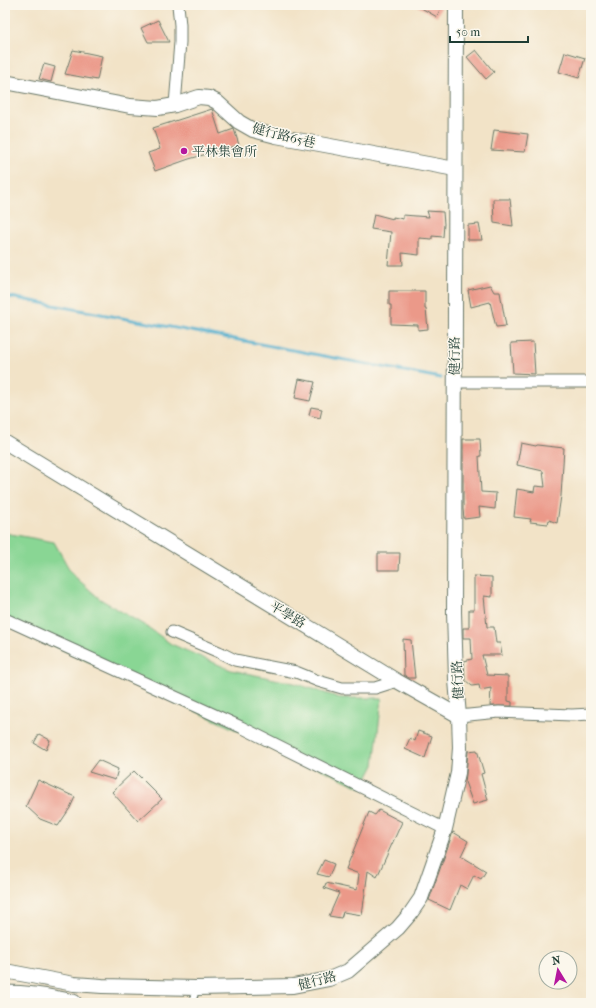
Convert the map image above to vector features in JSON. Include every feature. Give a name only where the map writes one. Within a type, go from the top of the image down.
[{"type":"main road","points":[[5,994],[54,998],[73,1003]]},
{"type":"street","points":[[175,105],[180,42],[178,5]]},
{"type":"street","name":"健行路","points":[[5,971],[74,984],[102,986],[197,988],[293,986],[329,979],[348,971],[398,928],[421,898],[445,829],[458,773],[460,748],[454,612],[456,5]]},
{"type":"street","name":"健行路65巷","points":[[5,82],[130,106],[158,108],[175,105],[199,97],[209,98],[217,102],[239,122],[253,130],[276,136],[455,169]]},
{"type":"street","points":[[454,382],[591,382]]},
{"type":"street","name":"平學路","points":[[5,442],[397,681],[459,716]]},
{"type":"street","points":[[5,619],[241,727],[445,829]]},
{"type":"street","points":[[172,632],[235,660],[296,672],[318,681],[342,688],[375,688],[397,681]]},
{"type":"street","points":[[459,716],[499,712],[572,715],[591,714]]},
{"type":"lane","points":[[192,1003],[197,988]]},
{"type":"green space","points":[[5,533],[54,542],[72,574],[100,599],[149,628],[171,644],[231,670],[294,683],[340,698],[382,698],[374,765],[362,788],[5,623]]},
{"type":"building","points":[[416,5],[436,5],[441,7],[437,17]]},
{"type":"building","points":[[158,20],[169,42],[148,42],[141,28]]},
{"type":"building","points":[[73,50],[102,56],[97,80],[65,74]]},
{"type":"building","points":[[476,50],[494,72],[486,79],[467,57]]},
{"type":"building","points":[[565,52],[585,58],[579,78],[559,72]]},
{"type":"building","points":[[44,64],[55,67],[51,82],[39,79]]},
{"type":"building","points":[[212,109],[220,134],[234,129],[239,145],[189,159],[155,171],[148,153],[160,149],[153,128]]},
{"type":"building","points":[[494,130],[528,134],[525,152],[491,150]]},
{"type":"building","points":[[493,199],[510,199],[513,226],[494,223]]},
{"type":"building","points":[[427,211],[443,212],[443,237],[432,236],[432,239],[419,238],[419,255],[402,253],[403,265],[388,265],[391,232],[371,229],[374,214],[393,219],[393,217],[403,219],[403,215],[429,217]]},
{"type":"building","points":[[479,224],[482,240],[468,240],[468,225]]},
{"type":"building","points":[[490,285],[494,292],[500,292],[506,326],[496,327],[490,302],[471,307],[468,290]]},
{"type":"building","points":[[389,291],[425,291],[425,309],[428,329],[418,330],[418,325],[391,324]]},
{"type":"building","points":[[533,342],[535,374],[513,373],[511,343]]},
{"type":"building","points":[[299,379],[315,382],[310,401],[295,398]]},
{"type":"building","points":[[311,407],[322,409],[320,418],[309,415]]},
{"type":"building","points":[[463,439],[480,439],[481,456],[479,456],[481,492],[496,493],[495,509],[479,507],[480,517],[464,519],[463,509]]},
{"type":"building","points":[[521,443],[536,446],[564,448],[561,496],[557,523],[549,520],[548,524],[530,522],[531,519],[514,517],[517,489],[534,492],[535,486],[545,487],[543,471],[517,465]]},
{"type":"building","points":[[378,553],[400,553],[399,570],[378,570]]},
{"type":"building","points":[[474,576],[492,577],[492,597],[484,596],[487,627],[494,627],[496,643],[500,643],[502,655],[482,655],[487,675],[508,676],[508,701],[512,702],[512,706],[490,706],[491,688],[480,690],[479,685],[472,686],[465,680],[464,661],[472,659],[471,638],[463,638],[463,628],[469,628],[469,610],[474,610]]},
{"type":"building","points":[[403,639],[411,640],[415,678],[409,678],[404,675]]},
{"type":"building","points":[[418,731],[432,736],[425,758],[405,749],[410,738],[415,741]]},
{"type":"building","points":[[39,734],[50,740],[46,750],[34,743]]},
{"type":"building","points":[[477,750],[484,773],[481,774],[488,800],[473,804],[465,782],[468,751]]},
{"type":"building","points":[[98,760],[118,769],[115,780],[89,772]]},
{"type":"building","points":[[134,771],[162,799],[138,821],[112,792]]},
{"type":"building","points":[[38,780],[75,797],[70,808],[58,826],[40,819],[26,806]]},
{"type":"building","points":[[379,810],[402,822],[377,877],[368,871],[362,915],[343,912],[341,918],[329,916],[339,893],[324,888],[326,883],[357,890],[359,874],[346,869],[369,812],[375,815]]},
{"type":"building","points":[[453,832],[468,841],[461,856],[486,871],[481,879],[474,875],[467,889],[460,885],[450,910],[429,900]]},
{"type":"building","points":[[324,860],[334,864],[329,877],[317,874]]},
{"type":"waterway","points":[[5,296],[441,378]]},
{"type":"place","name":"平林集會所","points":[[184,151]]}]
